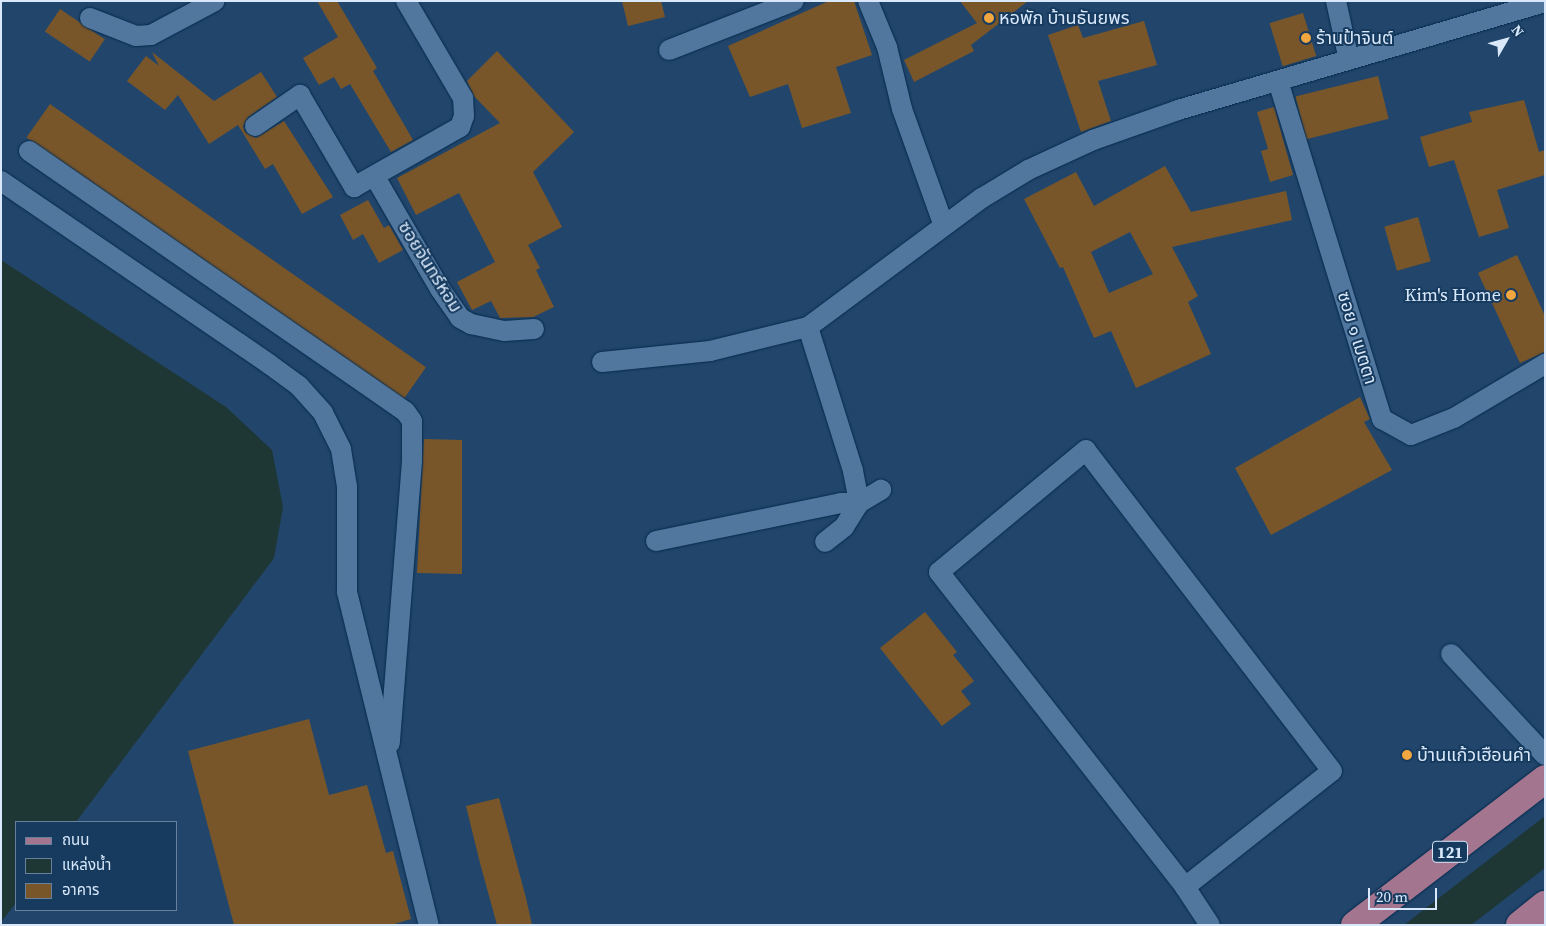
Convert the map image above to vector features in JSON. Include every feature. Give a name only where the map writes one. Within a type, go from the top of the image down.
[{"type":"main road","name":"121","points":[[1355,925],[1545,779]]},
{"type":"main road","points":[[1520,925],[1545,906]]},
{"type":"street","points":[[90,18],[136,36],[151,35],[215,1]]},
{"type":"street","points":[[255,126],[300,95],[354,186],[460,127],[464,116],[463,98],[406,1]]},
{"type":"street","points":[[669,50],[794,1]]},
{"type":"street","points":[[868,1],[887,47],[902,109],[944,226]]},
{"type":"street","points":[[1336,1],[1349,60]]},
{"type":"street","points":[[602,362],[710,351],[808,328],[982,198],[1028,170],[1093,140],[1278,81],[1545,2]]},
{"type":"street","name":"ซอย ๑ เมตตา","points":[[1278,81],[1382,419],[1411,435],[1454,418],[1545,364]]},
{"type":"street","points":[[29,151],[405,411],[412,421],[412,461],[389,760]]},
{"type":"street","name":"ซอยจันทร์หอม","points":[[375,176],[440,289],[460,318],[472,324],[504,331],[534,329]]},
{"type":"street","points":[[1,181],[269,364],[299,386],[323,413],[342,458],[347,486],[347,592],[430,925]]},
{"type":"street","points":[[808,328],[853,471],[859,503]]},
{"type":"street","points":[[1185,887],[1332,771],[1086,450],[939,572],[1185,887],[1210,925]]},
{"type":"street","points":[[825,542],[844,527],[859,503],[880,490]]},
{"type":"street","points":[[656,541],[841,503],[859,503]]},
{"type":"street","points":[[1451,654],[1545,756]]},
{"type":"water","points":[[1,260],[226,407],[272,450],[283,507],[274,558],[77,821],[15,821],[15,904],[1,922]]},
{"type":"water","points":[[1545,816],[1545,868],[1471,925],[1404,925]]},
{"type":"building","points":[[317,1],[337,1],[377,68],[373,71],[413,140],[391,152],[350,84],[341,89],[334,77],[319,85],[303,58],[338,37]]},
{"type":"building","points":[[622,1],[661,1],[665,17],[628,26]]},
{"type":"building","points":[[829,1],[854,1],[872,55],[836,67],[851,113],[802,128],[788,84],[750,97],[728,46]]},
{"type":"building","points":[[960,1],[1028,1],[971,45],[974,51],[914,82],[904,60],[977,23]]},
{"type":"building","points":[[60,9],[105,39],[90,62],[45,31]]},
{"type":"building","points":[[1303,13],[1316,56],[1283,66],[1270,23]]},
{"type":"building","points":[[1144,21],[1157,65],[1098,81],[1111,121],[1081,132],[1048,35],[1078,25],[1083,38]]},
{"type":"building","points":[[497,51],[574,132],[533,172],[562,227],[528,245],[540,268],[536,270],[554,307],[533,317],[500,318],[491,301],[472,310],[457,282],[495,262],[459,193],[416,215],[397,178],[500,123],[474,96],[467,81]]},
{"type":"building","points":[[152,52],[214,101],[261,72],[277,97],[248,117],[243,126],[245,132],[256,138],[284,121],[333,197],[302,214],[273,164],[265,169],[238,125],[209,144],[178,95],[165,110],[127,81],[146,56],[159,66]]},
{"type":"building","points":[[1378,76],[1389,119],[1306,139],[1296,97]]},
{"type":"building","points":[[1524,100],[1539,152],[1545,150],[1545,175],[1497,190],[1509,228],[1479,237],[1454,160],[1429,167],[1420,137],[1472,122],[1469,112]]},
{"type":"building","points":[[50,104],[426,367],[402,401],[26,138]]},
{"type":"building","points":[[1274,107],[1293,175],[1270,182],[1261,151],[1268,149],[1257,112]]},
{"type":"building","points":[[1165,166],[1191,212],[1286,191],[1292,220],[1172,247],[1198,296],[1188,302],[1211,354],[1136,388],[1111,331],[1094,338],[1063,267],[1060,268],[1024,199],[1076,172],[1094,206]],"holes":[[[1130,232],[1153,274],[1109,293],[1091,252]]]},
{"type":"building","points":[[368,200],[384,228],[389,225],[403,250],[379,263],[363,234],[353,240],[340,215]]},
{"type":"building","points":[[1418,217],[1431,261],[1397,271],[1384,227]]},
{"type":"building","name":"Kim's Home","points":[[1517,255],[1545,316],[1545,352],[1520,363],[1478,273]]},
{"type":"building","points":[[1360,397],[1370,419],[1364,422],[1392,470],[1271,535],[1235,468]]},
{"type":"building","points":[[424,439],[462,440],[462,574],[417,573]]},
{"type":"building","points":[[925,612],[957,652],[953,655],[974,681],[961,691],[971,704],[942,726],[880,648]]},
{"type":"building","points":[[309,719],[329,795],[367,785],[386,853],[393,851],[411,919],[391,925],[234,925],[188,751]]},
{"type":"building","points":[[499,798],[532,925],[497,925],[480,863],[466,806]]},
{"type":"place","name":"หอพัก บ้านธันยพร","points":[[989,18]]},
{"type":"place","name":"ร้านป้าจินต์","points":[[1306,38]]},
{"type":"place","name":"Kim's Home","points":[[1511,295]]},
{"type":"place","name":"บ้านแก้วเฮือนคำ","points":[[1407,755]]}]
